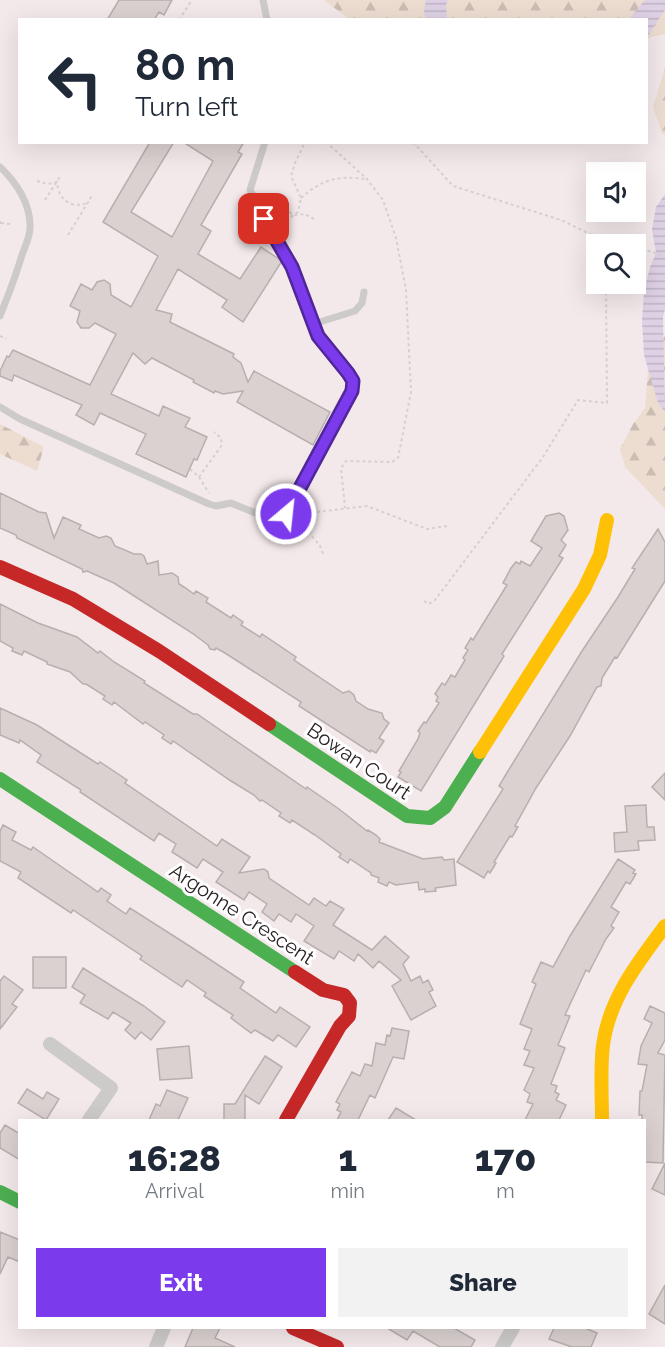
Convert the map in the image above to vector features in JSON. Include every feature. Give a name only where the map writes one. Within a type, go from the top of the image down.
[{"type":"street","name":"Bowan Court","points":[[0,567],[73,599],[159,651],[407,816],[430,818],[445,807],[585,589],[600,555],[607,520]]},
{"type":"street","name":"Argonne Crescent","points":[[0,779],[323,990],[344,995],[350,1003],[349,1016],[340,1026],[287,1119]]},
{"type":"street","points":[[602,1119],[603,1045],[615,1003],[635,966],[665,926]]},
{"type":"street","points":[[50,1044],[111,1088],[90,1119]]},
{"type":"street","points":[[0,1192],[18,1201]]},
{"type":"street","points":[[156,1347],[164,1329]]},
{"type":"street","points":[[295,1329],[337,1347]]},
{"type":"street","points":[[502,1347],[512,1329]]},
{"type":"lane","points":[[263,0],[267,18]]},
{"type":"lane","points":[[0,407],[20,419],[209,504],[216,506],[231,503],[277,520],[286,515],[352,391],[353,381],[318,336],[292,267],[249,190],[265,144]]},
{"type":"lane","points":[[0,167],[11,177],[20,191],[26,206],[30,229],[13,284],[0,316]]},
{"type":"lane","points":[[314,324],[355,311],[362,303],[364,292]]},
{"type":"path","points":[[180,18],[192,0]]},
{"type":"path","points":[[301,198],[291,176],[304,144]]},
{"type":"path","points":[[328,144],[366,179],[383,200],[396,238],[406,290],[411,392],[398,458],[392,462],[346,461],[341,468],[345,508]]},
{"type":"path","points":[[415,144],[453,186],[561,220],[590,234]]},
{"type":"path","points":[[45,200],[60,176]]},
{"type":"path","points":[[271,231],[298,212],[301,198],[309,190],[333,178],[347,176],[366,179]]},
{"type":"path","points":[[37,181],[48,184],[57,182]]},
{"type":"path","points":[[57,182],[59,194],[64,200],[76,206],[88,202]]},
{"type":"path","points":[[68,234],[93,194]]},
{"type":"path","points":[[253,197],[269,195],[293,215],[305,214],[316,220]]},
{"type":"path","points":[[1,224],[10,224]]},
{"type":"path","points":[[646,250],[665,256]]},
{"type":"path","points":[[424,602],[429,604],[435,600],[543,457],[578,400],[607,403],[606,294]]},
{"type":"path","points":[[0,336],[6,339]]},
{"type":"path","points":[[199,477],[222,445],[221,438],[214,432]]},
{"type":"path","points":[[190,469],[199,477],[209,494],[209,504]]},
{"type":"path","points":[[300,502],[310,535],[320,546],[324,556]]},
{"type":"path","points":[[286,515],[367,506],[427,529],[447,526]]},
{"type":"green space","points":[[324,0],[665,0],[665,34],[648,39],[648,18],[348,18]]},
{"type":"green space","points":[[665,68],[665,135],[662,133],[653,107]]},
{"type":"green space","points":[[665,336],[665,509],[625,467],[620,449],[633,424],[645,408],[649,356]]},
{"type":"green space","points":[[0,424],[44,447],[37,471],[0,454]]},
{"type":"shaded area","points":[[426,0],[448,0],[447,18],[426,18],[424,11]]},
{"type":"shaded area","points":[[645,0],[665,0],[665,10],[648,36],[648,18],[630,18]]},
{"type":"shaded area","points":[[665,194],[665,309],[663,317],[665,412],[658,403],[644,355],[642,321],[644,294],[646,294],[650,267],[656,253],[652,229],[656,207]]},
{"type":"building","points":[[119,0],[172,0],[164,15],[159,12],[155,18],[108,18]]},
{"type":"building","points":[[149,144],[173,144],[131,212],[172,237],[213,161],[186,144],[243,144],[238,152],[242,154],[201,225],[211,231],[198,254],[240,279],[261,247],[282,261],[243,322],[222,307],[227,300],[178,269],[156,310],[172,314],[170,322],[234,354],[233,357],[241,363],[248,382],[254,371],[330,412],[313,445],[237,402],[243,391],[223,394],[215,391],[214,393],[152,358],[145,364],[133,353],[111,394],[159,416],[163,406],[190,418],[185,427],[207,437],[197,460],[194,459],[186,477],[136,454],[146,434],[100,413],[94,425],[76,415],[82,405],[14,375],[12,381],[0,376],[7,356],[9,357],[13,350],[90,385],[116,334],[95,323],[89,328],[81,328],[77,322],[80,311],[70,306],[81,284],[92,290],[97,282],[104,280],[110,284],[111,295],[131,307],[158,256],[103,222]]},
{"type":"building","points":[[0,493],[39,512],[46,513],[54,538],[63,517],[81,525],[79,529],[99,538],[106,536],[111,538],[115,546],[134,554],[141,554],[147,564],[158,561],[159,575],[172,573],[178,577],[179,584],[194,594],[196,591],[208,598],[206,602],[231,618],[233,615],[243,622],[241,625],[260,637],[262,634],[296,657],[294,660],[343,693],[349,691],[354,695],[356,701],[368,709],[382,713],[384,719],[389,723],[379,738],[384,741],[376,753],[371,750],[370,752],[299,706],[301,702],[225,653],[216,648],[215,650],[210,649],[192,633],[114,583],[87,571],[83,572],[82,569],[0,528]]},
{"type":"building","points":[[559,513],[564,516],[568,530],[561,540],[566,545],[559,556],[563,558],[502,654],[504,656],[421,791],[398,777],[401,772],[399,771],[418,739],[420,733],[418,731],[439,703],[436,701],[438,697],[435,694],[442,683],[445,685],[451,675],[455,677],[465,660],[463,658],[468,650],[465,648],[471,638],[473,640],[507,585],[503,583],[511,568],[516,562],[520,564],[521,561],[530,566],[542,548],[531,541],[546,516]]},
{"type":"building","points":[[658,529],[665,542],[665,581],[602,678],[601,686],[597,687],[570,736],[536,788],[515,826],[518,827],[494,862],[496,863],[490,873],[488,871],[484,878],[457,862],[503,789],[499,786],[508,771],[618,597],[635,569],[632,568]]},
{"type":"building","points":[[0,604],[38,623],[77,637],[98,653],[100,651],[145,681],[144,683],[193,714],[197,714],[306,789],[307,787],[367,831],[376,835],[380,839],[379,842],[423,859],[442,857],[444,860],[454,859],[456,885],[425,892],[425,889],[419,890],[418,882],[396,885],[389,882],[387,886],[378,882],[379,878],[371,875],[350,859],[348,863],[339,857],[341,854],[315,835],[292,820],[290,823],[279,816],[281,813],[173,741],[171,744],[162,738],[164,735],[145,722],[143,724],[114,702],[112,705],[103,699],[105,696],[83,684],[70,672],[47,664],[24,651],[22,655],[12,651],[13,648],[0,641]]},
{"type":"building","points":[[0,708],[37,725],[98,764],[100,762],[127,780],[125,783],[217,846],[222,839],[250,857],[239,873],[264,869],[268,872],[269,878],[309,905],[314,898],[326,906],[330,901],[344,909],[333,925],[372,950],[385,936],[409,957],[403,964],[411,981],[420,976],[423,983],[428,980],[433,990],[429,992],[436,1006],[411,1020],[392,986],[401,980],[379,961],[373,968],[358,954],[354,961],[339,951],[334,959],[304,941],[314,926],[296,914],[291,922],[279,914],[274,921],[262,912],[267,904],[249,892],[244,900],[216,882],[223,872],[203,859],[197,868],[172,852],[176,844],[159,833],[154,841],[80,792],[81,790],[37,762],[41,755],[20,740],[19,743],[0,735]]},
{"type":"building","points":[[665,773],[665,800],[652,787]]},
{"type":"building","points":[[646,805],[647,827],[654,827],[655,840],[638,841],[639,850],[615,852],[614,833],[627,832],[625,806]]},
{"type":"building","points":[[3,825],[16,832],[12,840],[31,850],[33,847],[98,892],[101,888],[111,895],[107,901],[126,914],[130,908],[244,982],[240,988],[276,1013],[280,1007],[310,1027],[296,1047],[278,1035],[273,1041],[255,1030],[251,1033],[231,1018],[233,1015],[204,996],[206,993],[187,980],[182,987],[140,959],[142,956],[73,910],[71,913],[18,878],[21,872],[0,861],[0,831]]},
{"type":"building","points":[[618,859],[635,870],[633,873],[636,874],[630,884],[626,882],[611,907],[619,912],[611,926],[614,928],[589,972],[586,970],[565,1015],[570,1016],[558,1045],[565,1048],[551,1084],[557,1086],[555,1092],[559,1094],[556,1100],[566,1105],[559,1119],[526,1119],[533,1104],[527,1102],[530,1094],[524,1090],[534,1068],[524,1065],[530,1051],[524,1049],[532,1029],[520,1024],[536,984],[532,982],[541,962],[553,967]]},
{"type":"building","points":[[33,957],[66,957],[66,988],[33,988]]},
{"type":"building","points":[[83,968],[144,1006],[165,1022],[151,1040],[141,1032],[135,1039],[125,1030],[131,1023],[113,1012],[108,1019],[80,1003],[85,995],[72,987]]},
{"type":"building","points":[[4,976],[23,990],[12,1004],[17,1007],[0,1029],[0,981]]},
{"type":"building","points":[[650,1006],[665,1013],[665,1040],[658,1053],[665,1055],[663,1163],[646,1162],[646,1119],[642,1119],[642,1115],[639,1115],[640,1091],[642,1091],[647,1065],[638,1064],[641,1046],[652,1023],[644,1019]]},
{"type":"building","points":[[392,1028],[409,1031],[404,1059],[393,1057],[375,1098],[370,1095],[358,1119],[338,1119],[341,1112],[337,1110],[340,1104],[336,1102],[352,1072],[360,1076],[365,1064],[372,1066],[376,1043],[385,1045],[387,1035],[390,1036]]},
{"type":"building","points":[[189,1046],[192,1078],[160,1080],[157,1049]]},
{"type":"building","points":[[265,1056],[282,1067],[259,1104],[245,1095],[245,1119],[224,1119],[224,1104],[235,1104]]},
{"type":"building","points":[[27,1089],[43,1099],[47,1092],[59,1099],[47,1119],[18,1103]]},
{"type":"building","points":[[167,1090],[188,1098],[178,1119],[149,1119],[156,1104],[160,1106]]},
{"type":"building","points":[[396,1108],[414,1119],[389,1119]]},
{"type":"building","points":[[5,1125],[18,1133],[18,1159],[0,1148],[0,1133]]},
{"type":"building","points":[[665,1163],[665,1195],[652,1189]]},
{"type":"building","points":[[0,1232],[18,1239],[18,1261],[8,1257],[0,1274]]},
{"type":"building","points":[[665,1285],[665,1324],[649,1314]]},
{"type":"building","points":[[193,1329],[220,1329],[215,1338],[235,1347],[185,1347]]},
{"type":"building","points":[[389,1329],[456,1329],[475,1340],[471,1347],[440,1347],[413,1331],[407,1340]]},
{"type":"building","points":[[554,1329],[587,1329],[597,1333],[591,1347],[572,1347],[549,1339]]},
{"type":"traffic: fast","points":[[269,724],[407,816],[430,818],[445,807],[480,752]]},
{"type":"traffic: fast","points":[[0,779],[295,972]]},
{"type":"traffic: fast","points":[[0,1192],[18,1201]]},
{"type":"traffic: slow","points":[[480,752],[584,589],[600,555],[607,520]]},
{"type":"traffic: slow","points":[[602,1119],[602,1054],[611,1012],[626,982],[665,926]]},
{"type":"traffic: jam","points":[[0,567],[73,599],[159,651],[269,724]]},
{"type":"traffic: jam","points":[[287,1119],[340,1026],[349,1016],[350,1003],[344,995],[323,990],[295,972]]},
{"type":"traffic: jam","points":[[295,1329],[337,1347]]},
{"type":"route","points":[[264,219],[292,267],[318,336],[353,381],[352,391],[286,514]]}]
